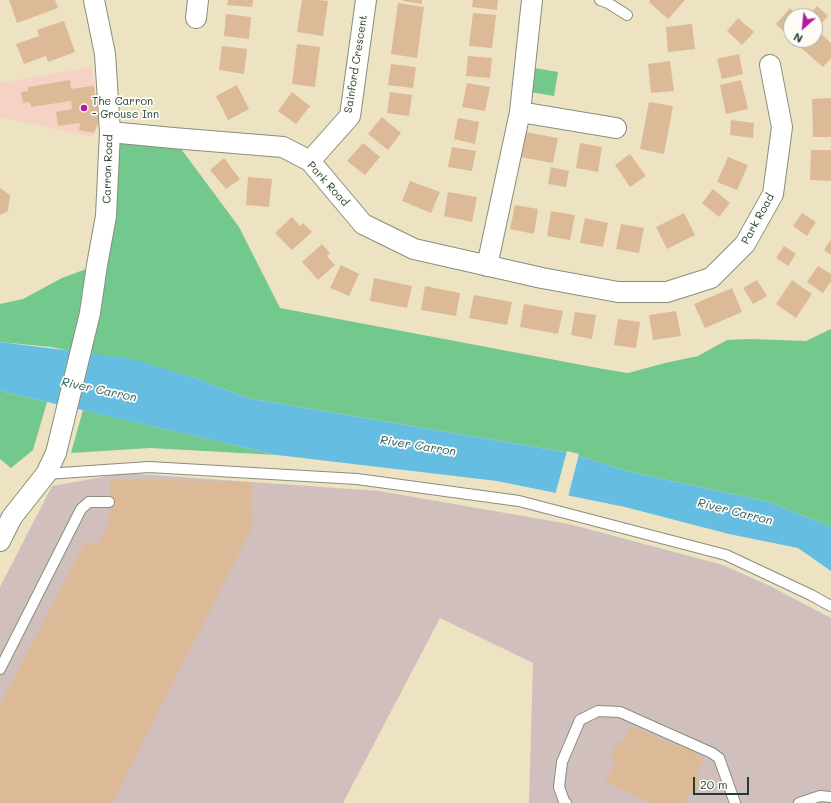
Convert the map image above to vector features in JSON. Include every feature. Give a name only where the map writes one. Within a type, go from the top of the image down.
[{"type":"street","name":"Carron Road","points":[[0,541],[12,517],[46,474],[56,453],[90,313],[106,216],[110,132],[105,54],[94,0]]},
{"type":"street","name":"Sainford Crescent","points":[[310,161],[350,116],[366,0]]},
{"type":"street","points":[[487,266],[520,112],[532,0]]},
{"type":"street","name":"Park Road","points":[[110,132],[283,147],[310,161],[363,224],[414,249],[542,278],[618,292],[667,292],[711,278],[745,244],[773,194],[782,127],[770,65]]},
{"type":"street","points":[[520,112],[616,128]]},
{"type":"lane","points":[[600,0],[608,3],[627,15]]},
{"type":"lane","points":[[46,474],[149,467],[350,478],[519,501],[726,556],[811,595],[831,606]]},
{"type":"lane","points":[[0,669],[81,509],[89,502],[109,502]]},
{"type":"lane","points":[[566,803],[559,787],[562,762],[580,720],[598,711],[620,712],[712,753],[719,758],[735,803]]},
{"type":"lane","points":[[799,803],[820,796],[831,797]]},
{"type":"shaded area","points":[[92,67],[99,121],[93,137],[0,117],[0,83]]},
{"type":"shaded area","points":[[125,473],[379,491],[569,524],[723,565],[770,586],[831,618],[831,803],[529,803],[533,663],[440,618],[343,803],[0,803],[0,587],[52,486]]},
{"type":"green space","points":[[534,68],[558,72],[554,96],[530,92]]},
{"type":"green space","points":[[110,132],[173,138],[239,227],[280,308],[628,373],[698,356],[727,340],[750,339],[806,341],[831,329],[831,527],[769,502],[626,471],[570,453],[247,398],[193,377],[51,347],[0,342],[0,304],[23,299],[62,278],[97,265]]},
{"type":"green space","points":[[0,391],[47,402],[33,450],[11,468],[0,459]]},
{"type":"green space","points":[[83,410],[277,455],[150,448],[71,453]]},
{"type":"water","name":"River Carron","points":[[0,342],[127,358],[193,377],[247,398],[570,453],[626,471],[769,502],[831,527],[831,571],[798,548],[729,534],[625,507],[497,481],[277,455],[0,391]]},
{"type":"pier","points":[[567,451],[579,454],[568,497],[555,495]]},
{"type":"building","points":[[9,0],[55,0],[58,8],[17,23]]},
{"type":"building","points":[[228,0],[253,0],[252,7],[227,5]]},
{"type":"building","points":[[302,0],[328,1],[323,36],[297,32]]},
{"type":"building","points":[[422,0],[422,4],[403,1]]},
{"type":"building","points":[[473,0],[498,0],[497,10],[472,7]]},
{"type":"building","points":[[650,0],[685,0],[668,19],[649,2]]},
{"type":"building","points":[[398,3],[424,7],[417,58],[391,54]]},
{"type":"building","points":[[823,11],[828,16],[823,22]]},
{"type":"building","points":[[473,13],[496,15],[492,48],[469,46]]},
{"type":"building","points":[[226,14],[251,17],[249,39],[224,36]]},
{"type":"building","points":[[783,16],[783,31],[776,24]]},
{"type":"building","points":[[738,18],[754,32],[742,45],[727,31]]},
{"type":"building","points":[[64,21],[75,52],[48,62],[46,56],[24,64],[16,44],[39,36],[37,30]]},
{"type":"building","points":[[692,24],[695,49],[668,52],[666,27]]},
{"type":"building","points":[[823,36],[831,43],[831,58],[823,67],[801,48],[823,48]]},
{"type":"building","points":[[297,44],[320,47],[315,87],[292,84]]},
{"type":"building","points":[[222,46],[247,49],[244,74],[219,70]]},
{"type":"building","points":[[739,54],[743,74],[722,79],[717,59]]},
{"type":"building","points":[[468,56],[492,58],[490,78],[466,76]]},
{"type":"building","points":[[670,61],[674,91],[651,93],[648,64]]},
{"type":"building","points":[[391,64],[416,67],[413,88],[388,85]]},
{"type":"building","name":"The Carron - Grouse Inn","points":[[70,80],[71,89],[94,86],[99,121],[94,133],[79,130],[80,123],[58,126],[56,112],[72,109],[71,101],[31,107],[30,102],[23,103],[21,92],[28,91],[28,87]]},
{"type":"building","points":[[741,80],[748,109],[726,114],[720,85]]},
{"type":"building","points":[[467,83],[490,87],[485,111],[462,107]]},
{"type":"building","points":[[237,85],[249,109],[228,120],[216,96]]},
{"type":"building","points":[[292,92],[310,106],[296,124],[278,111]]},
{"type":"building","points":[[390,92],[412,95],[409,116],[387,113]]},
{"type":"building","points":[[831,98],[831,137],[813,137],[812,99]]},
{"type":"building","points":[[649,102],[673,106],[664,154],[640,149]]},
{"type":"building","points":[[382,117],[401,133],[388,150],[368,134]]},
{"type":"building","points":[[458,118],[479,122],[475,144],[454,139]]},
{"type":"building","points":[[731,120],[754,123],[753,138],[730,135]]},
{"type":"building","points":[[525,132],[558,138],[553,163],[520,157]]},
{"type":"building","points":[[363,143],[380,157],[365,175],[347,161]]},
{"type":"building","points":[[580,143],[602,147],[598,172],[576,168]]},
{"type":"building","points":[[452,147],[476,151],[472,171],[448,167]]},
{"type":"building","points":[[811,150],[831,150],[831,181],[810,180]]},
{"type":"building","points":[[630,154],[646,176],[630,187],[615,165]]},
{"type":"building","points":[[728,157],[748,165],[737,190],[717,182]]},
{"type":"building","points":[[224,158],[240,179],[226,189],[210,170]]},
{"type":"building","points":[[551,167],[569,171],[566,187],[548,184]]},
{"type":"building","points":[[248,177],[272,179],[269,207],[246,205]]},
{"type":"building","points":[[410,181],[440,192],[431,213],[402,201]]},
{"type":"building","points":[[0,188],[10,195],[8,211],[0,215]]},
{"type":"building","points":[[713,189],[730,203],[719,217],[702,203]]},
{"type":"building","points":[[448,192],[477,197],[472,222],[444,216]]},
{"type":"building","points":[[515,205],[538,209],[534,234],[510,229]]},
{"type":"building","points":[[551,211],[575,215],[570,240],[547,236]]},
{"type":"building","points":[[684,213],[695,235],[667,249],[656,227]]},
{"type":"building","points":[[802,213],[816,222],[807,236],[793,226]]},
{"type":"building","points":[[292,217],[300,226],[303,223],[312,232],[292,250],[275,233]]},
{"type":"building","points":[[585,218],[608,223],[603,247],[580,243]]},
{"type":"building","points":[[621,224],[644,228],[639,253],[616,249]]},
{"type":"building","points":[[831,239],[831,255],[824,250]]},
{"type":"building","points":[[322,244],[330,253],[327,256],[335,265],[318,280],[302,262]]},
{"type":"building","points":[[784,246],[796,254],[788,266],[776,258]]},
{"type":"building","points":[[341,265],[359,274],[349,296],[330,288]]},
{"type":"building","points":[[818,266],[831,274],[831,281],[823,293],[807,282]]},
{"type":"building","points":[[374,278],[412,286],[407,308],[370,301]]},
{"type":"building","points":[[757,280],[767,296],[753,304],[743,288]]},
{"type":"building","points":[[792,280],[812,294],[796,318],[776,304]]},
{"type":"building","points":[[425,286],[460,293],[456,316],[421,310]]},
{"type":"building","points":[[732,288],[742,312],[705,328],[694,304]]},
{"type":"building","points":[[474,295],[512,302],[507,325],[469,318]]},
{"type":"building","points":[[524,304],[563,311],[558,334],[520,327]]},
{"type":"building","points":[[676,311],[681,336],[653,340],[649,315]]},
{"type":"building","points":[[575,312],[596,315],[592,339],[571,335]]},
{"type":"building","points":[[618,319],[640,322],[636,348],[614,345]]},
{"type":"building","points":[[111,479],[251,482],[252,528],[112,803],[0,803],[0,705],[86,540],[97,545],[108,524]]},
{"type":"building","points":[[631,726],[677,747],[680,741],[697,748],[695,754],[704,758],[696,777],[702,780],[694,795],[689,793],[684,803],[651,803],[605,782],[616,760],[609,757],[617,741],[623,744]]},
{"type":"place","name":"The Carron - Grouse Inn","points":[[84,108]]}]
